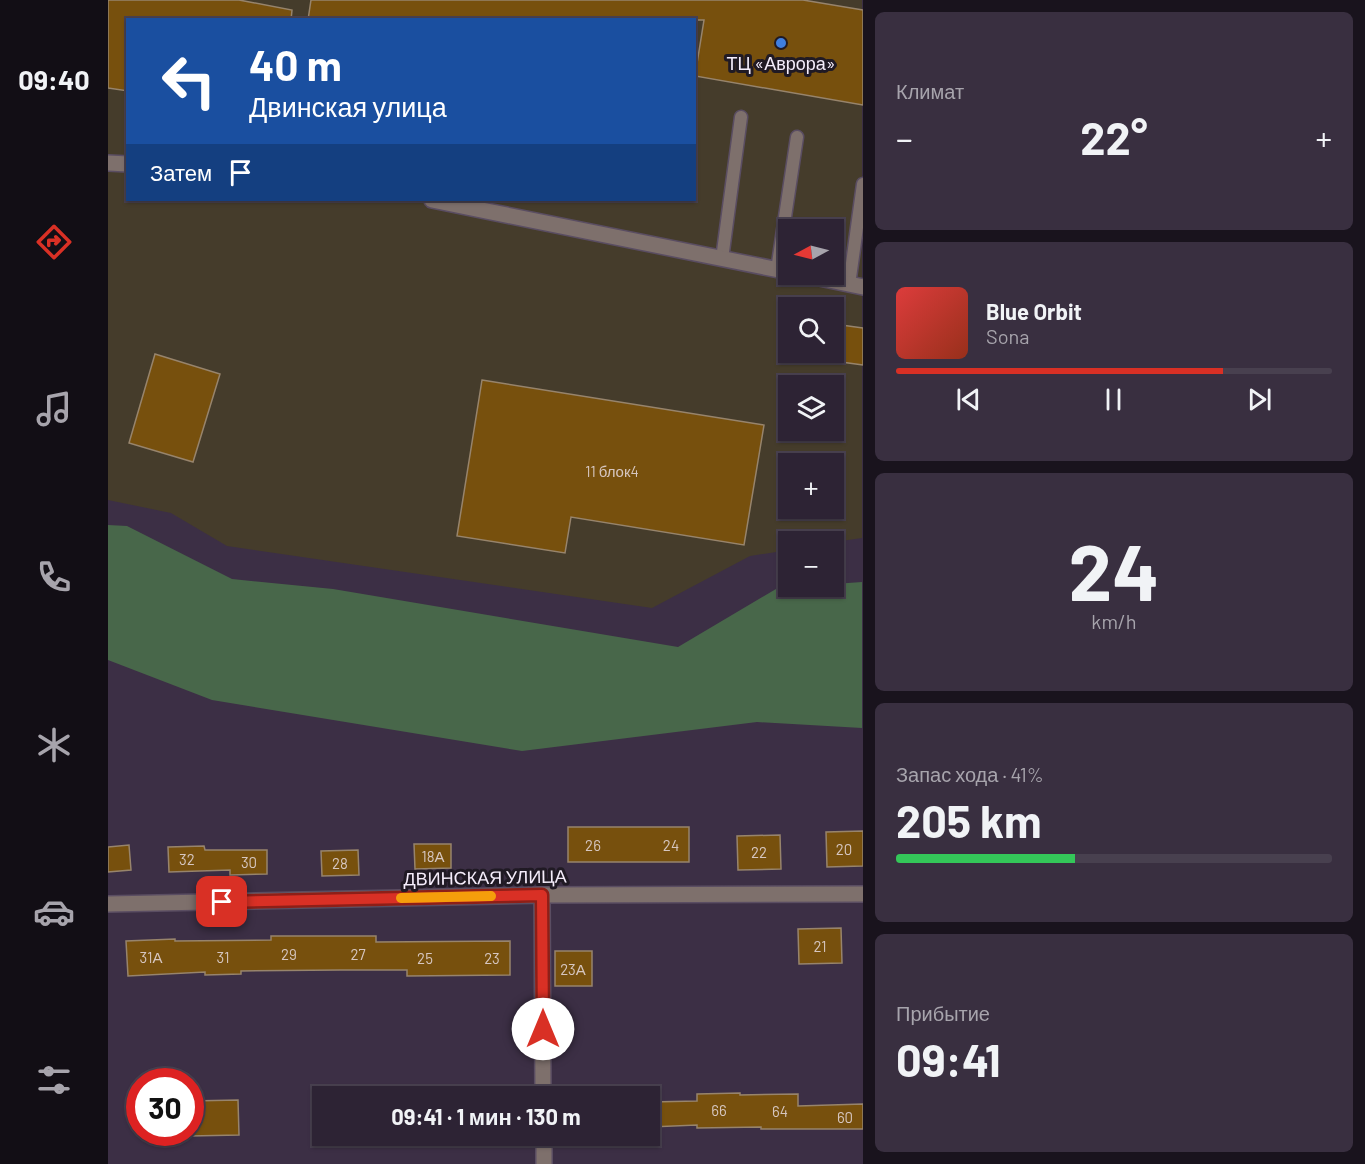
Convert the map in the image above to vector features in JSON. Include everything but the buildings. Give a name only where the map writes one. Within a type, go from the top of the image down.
[{"type":"street","points":[[108,163],[126,164]]},
{"type":"street","points":[[437,201],[778,270]]},
{"type":"street","name":"ДВИНСКАЯ УЛИЦА","points":[[108,904],[542,895],[862,894]]},
{"type":"street","points":[[542,895],[543,1086]]},
{"type":"street","points":[[544,1146],[544,1164]]},
{"type":"lane","points":[[722,259],[741,117]]},
{"type":"lane","points":[[788,219],[796,137]]},
{"type":"lane","points":[[856,286],[862,184]]},
{"type":"shaded area","points":[[108,0],[862,0],[862,538],[844,541],[844,531],[778,531],[778,552],[750,556],[652,608],[227,546],[171,513],[108,500]]},
{"type":"green space","points":[[108,525],[127,526],[232,579],[333,589],[678,647],[776,589],[778,589],[778,597],[844,597],[844,583],[862,582],[862,728],[757,722],[522,751],[212,700],[108,660]]},
{"type":"slow traffic","points":[[401,898],[491,896]]},
{"type":"place","name":"ТЦ «Аврора»","points":[[781,43]]},
{"type":"route","points":[[222,902],[542,895],[543,1029]]}]
